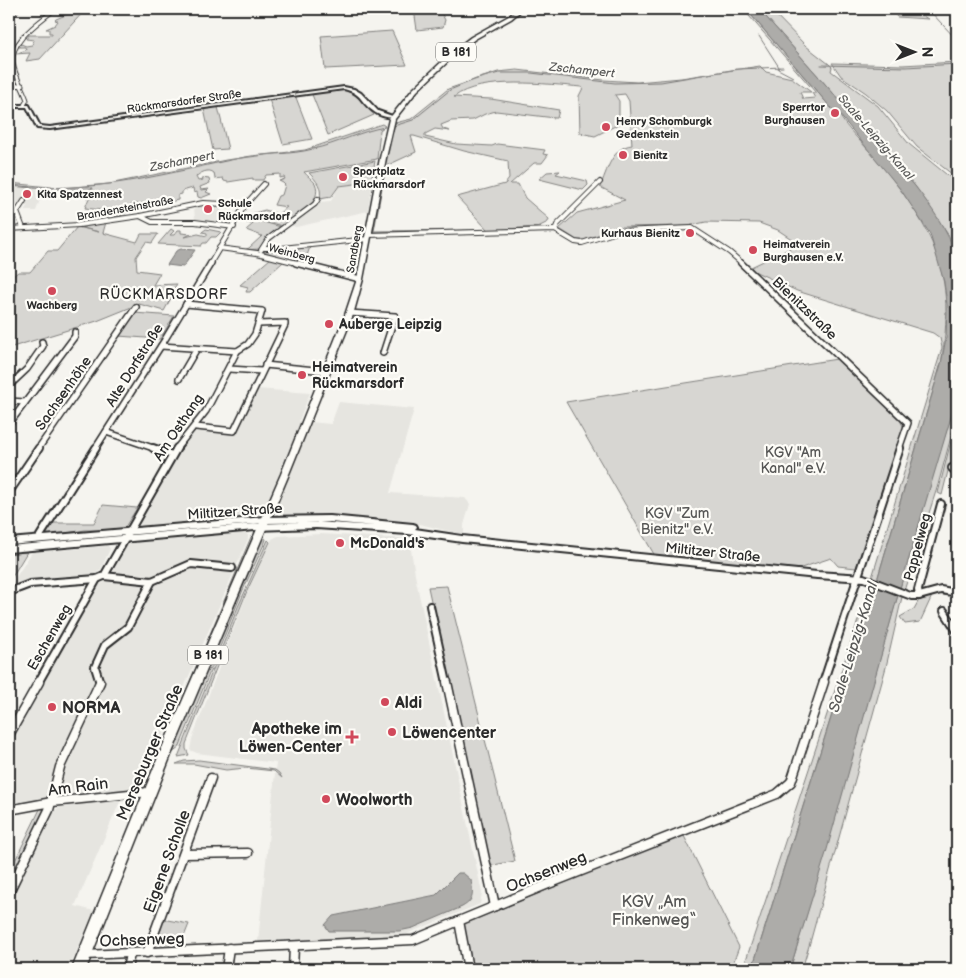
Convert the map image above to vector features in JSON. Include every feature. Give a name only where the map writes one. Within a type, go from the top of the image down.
[{"type":"main road","name":"B 181","points":[[393,117],[415,90],[456,51],[473,38],[521,9]]},
{"type":"main road","name":"Sandberg","points":[[264,524],[349,313],[360,279],[389,126],[393,117]]},
{"type":"main road","name":"Merseburger Straße","points":[[79,969],[264,524]]},
{"type":"street","name":"Rückmarsdorfer Straße","points":[[55,9],[17,45],[13,53],[13,64],[28,101],[24,104],[31,108],[38,126],[50,128],[344,88],[360,94],[374,112],[393,117]]},
{"type":"street","points":[[9,87],[22,85]]},
{"type":"street","points":[[9,106],[24,104]]},
{"type":"street","points":[[264,248],[282,248],[368,237],[555,230],[557,225],[600,182]]},
{"type":"street","name":"Alte Dorfstraße","points":[[40,536],[186,304],[234,226],[244,205],[264,184]]},
{"type":"street","points":[[257,253],[264,248],[268,239],[315,204],[318,199]]},
{"type":"street","points":[[23,228],[17,212],[24,202]]},
{"type":"street","name":"Brandensteinstraße","points":[[9,229],[65,227],[140,216],[203,203],[244,205]]},
{"type":"street","points":[[140,216],[152,222],[194,222],[234,226]]},
{"type":"street","name":"Bienitzstraße","points":[[555,230],[575,242],[582,243],[620,231],[692,228],[729,252],[746,267],[908,423],[857,577]]},
{"type":"street","name":"Weinberg","points":[[219,248],[257,253],[360,279]]},
{"type":"street","name":"Am Osthang","points":[[100,577],[126,536],[172,455],[196,427],[229,369],[237,351],[250,341],[260,324],[262,310],[186,304]]},
{"type":"street","name":"Sachsenhöhe","points":[[9,492],[136,307]]},
{"type":"street","points":[[349,313],[395,316],[383,353]]},
{"type":"street","points":[[196,427],[234,431],[285,323],[260,324]]},
{"type":"street","points":[[9,424],[75,336],[75,332]]},
{"type":"street","points":[[9,386],[27,369],[43,346],[42,342]]},
{"type":"street","points":[[160,346],[196,350],[237,351]]},
{"type":"street","points":[[179,379],[196,350]]},
{"type":"street","points":[[265,365],[325,371]]},
{"type":"street","points":[[229,369],[262,371]]},
{"type":"street","points":[[9,402],[25,402]]},
{"type":"street","points":[[106,432],[172,455]]},
{"type":"street","points":[[952,468],[957,473]]},
{"type":"street","name":"Pappelweg","points":[[919,596],[918,590],[941,504]]},
{"type":"street","name":"Miltitzer Straße","points":[[9,549],[126,536],[264,524],[401,528],[462,540],[857,577],[907,594],[919,596],[941,590],[957,593]]},
{"type":"street","name":"Miltitzer Straße","points":[[9,542],[126,536]]},
{"type":"street","points":[[9,592],[30,584],[100,577],[152,581],[191,564],[232,568]]},
{"type":"street","name":"Eschenweg","points":[[9,734],[100,577]]},
{"type":"street","name":"Ochsenweg","points":[[85,955],[413,940],[777,794],[787,787],[796,768],[857,577]]},
{"type":"street","points":[[9,892],[52,802],[60,767],[99,687],[100,683],[95,670],[96,664],[107,642],[128,627],[152,581]]},
{"type":"street","points":[[430,606],[495,906]]},
{"type":"street","points":[[944,611],[957,631]]},
{"type":"street","name":"Eigene Scholle","points":[[147,953],[211,778]]},
{"type":"street","name":"Am Rain","points":[[9,810],[52,802],[151,792]]},
{"type":"street","points":[[184,854],[248,853]]},
{"type":"street","points":[[459,921],[468,969]]},
{"type":"street","points":[[293,969],[294,946]]},
{"type":"street","points":[[226,969],[229,948]]},
{"type":"street","points":[[127,969],[130,954]]},
{"type":"shaded area","points":[[746,9],[759,9],[915,186],[939,220],[957,256],[957,397],[898,595],[826,853],[790,969],[752,969],[845,673],[875,587],[941,364],[946,338],[947,305],[944,282],[930,234],[901,190],[839,114],[832,109]]},
{"type":"shaded area","points":[[373,182],[368,211],[296,227],[289,225],[319,202],[331,201],[339,186]]},
{"type":"shaded area","points":[[9,186],[42,190],[39,194],[42,194],[36,211],[24,211],[27,206],[16,204],[18,202],[9,204]]},
{"type":"shaded area","name":"Schule Rückmarsdorf","points":[[222,205],[220,221],[195,221],[194,206]]},
{"type":"shaded area","points":[[181,249],[195,250],[183,267],[167,265],[176,251]]},
{"type":"shaded area","points":[[257,389],[310,393],[299,421],[331,424],[339,402],[414,409],[390,493],[465,498],[470,504],[464,525],[464,535],[412,522],[335,515],[258,516],[143,528],[140,523],[175,457],[197,428],[234,432]]},
{"type":"shaded area","points":[[244,532],[248,535],[248,539],[140,790],[53,797],[9,805],[9,741],[76,620],[97,586],[109,580],[126,547],[132,543]]},
{"type":"shaded area","points":[[321,534],[409,538],[416,580],[482,893],[480,904],[399,937],[258,941],[276,763],[197,753],[190,750],[192,739],[248,591],[272,539],[278,536]],"holes":[[[436,895],[399,931],[329,931],[333,916]]]},
{"type":"shaded area","points":[[108,546],[110,549],[101,569],[94,576],[28,580],[11,585],[32,552]]},
{"type":"shaded area","points":[[121,799],[75,906],[94,911],[69,969],[9,969],[9,903],[53,811],[60,807]]},
{"type":"shaded area","points":[[458,873],[463,873],[471,880],[472,892],[469,902],[462,907],[413,928],[399,931],[329,931],[325,925],[333,916],[436,895]]},
{"type":"green space","points":[[71,9],[86,9],[40,59],[26,61],[30,53],[15,54],[26,50],[25,47],[18,47],[21,44],[26,46],[32,45],[34,40],[26,39],[29,35],[52,35],[52,33],[49,33],[49,29],[46,29],[55,25],[58,21],[56,19],[73,12],[69,11]]},
{"type":"green space","points":[[414,9],[439,9],[445,20],[443,27],[417,30]]},
{"type":"green space","name":"Bienitz","points":[[743,9],[746,9],[832,109],[839,114],[914,209],[937,254],[943,278],[946,304],[941,364],[875,587],[845,673],[752,969],[743,969],[870,584],[942,348],[940,338],[933,333],[797,291],[754,271],[751,267],[799,244],[778,230],[759,223],[706,222],[687,226],[621,227],[583,240],[577,240],[559,229],[577,213],[625,200],[600,187],[615,155],[625,147],[632,145],[629,101],[625,94],[615,95],[619,101],[619,124],[595,136],[580,133],[579,96],[583,88],[581,87],[515,83],[480,86],[466,90],[454,97],[491,99],[559,110],[557,118],[496,111],[473,120],[451,121],[441,125],[443,129],[450,131],[435,129],[425,134],[425,137],[456,144],[492,146],[497,144],[545,150],[543,154],[548,155],[542,163],[534,163],[510,184],[518,184],[525,198],[549,219],[548,222],[538,227],[488,230],[457,197],[505,184],[509,179],[508,161],[411,136],[416,152],[386,166],[374,231],[480,230],[371,232],[392,127],[395,123],[411,119],[448,89],[498,72],[517,70],[637,82],[681,78],[760,66],[766,72],[792,78],[811,92],[800,92],[803,99],[815,98],[812,93],[816,93]]},
{"type":"green space","points":[[759,9],[770,9],[806,46],[832,67],[831,71],[878,106],[909,144],[957,183],[957,256],[949,236],[915,186]]},
{"type":"green space","points":[[890,9],[923,9],[926,13],[923,16],[928,19],[897,17]]},
{"type":"green space","points":[[392,31],[407,65],[325,69],[321,36]]},
{"type":"green space","points":[[957,62],[957,178],[917,147],[887,111],[866,93],[841,76],[832,63],[902,65]]},
{"type":"green space","points":[[345,89],[359,96],[374,115],[328,135],[311,92]]},
{"type":"green space","points":[[295,95],[312,139],[283,144],[269,99]]},
{"type":"green space","points":[[218,107],[228,149],[213,150],[204,109]]},
{"type":"green space","points":[[382,124],[385,126],[380,130],[377,159],[304,172],[315,183],[317,190],[315,197],[307,209],[282,226],[256,219],[261,215],[254,213],[265,210],[278,214],[287,207],[274,205],[278,196],[282,195],[285,185],[279,181],[285,179],[284,177],[280,178],[280,174],[266,175],[263,180],[253,180],[253,178],[228,182],[224,181],[223,178],[215,179],[212,172],[204,172],[196,177],[198,181],[203,180],[202,178],[209,179],[210,183],[200,187],[201,190],[209,189],[206,192],[211,194],[201,198],[198,197],[197,192],[194,193],[193,188],[182,191],[182,194],[178,195],[178,200],[165,203],[161,198],[155,199],[157,203],[151,204],[150,202],[131,205],[132,211],[125,212],[125,214],[121,215],[121,218],[116,218],[115,216],[119,215],[118,210],[108,210],[107,220],[88,222],[90,219],[98,216],[101,210],[85,208],[93,188],[57,190],[9,186],[9,183],[60,188],[109,184],[226,160],[305,150]]},
{"type":"green space","name":"Sportplatz Rückmarsdorf","points":[[375,161],[371,182],[339,186],[331,197],[320,199],[318,185],[309,173]]},
{"type":"green space","points":[[560,171],[556,174],[587,181],[588,185],[583,190],[539,179],[547,172]]},
{"type":"green space","points":[[242,216],[281,227],[266,238],[259,249],[244,250],[262,236],[246,230],[253,224],[239,221]]},
{"type":"green space","points":[[106,222],[103,233],[137,242],[141,234],[158,234],[152,243],[146,242],[136,257],[137,270],[160,273],[153,285],[177,284],[169,295],[171,298],[164,311],[139,304],[97,321],[9,348],[9,279],[18,272],[30,272],[48,251],[57,251],[77,227],[99,232],[80,227]]},
{"type":"green space","points":[[171,229],[174,231],[170,235],[174,235],[178,230],[181,230],[181,233],[191,234],[185,237],[198,234],[207,236],[207,233],[202,232],[206,229],[221,232],[216,237],[211,237],[201,246],[158,244]]},
{"type":"green space","points":[[310,247],[304,264],[262,251]]},
{"type":"green space","points":[[271,258],[283,262],[250,292],[246,292],[248,287],[240,285]]},
{"type":"green space","points":[[134,313],[174,316],[160,339],[118,336]]},
{"type":"green space","name":"KGV \"Am Kanal\" e.V.","points":[[837,359],[899,418],[904,428],[856,568],[838,566],[831,558],[795,570],[655,556],[566,402]]},
{"type":"green space","points":[[957,397],[957,414],[938,485],[902,597],[886,667],[811,939],[802,969],[790,969],[833,826],[914,539]]},
{"type":"green space","points":[[957,417],[957,454],[948,471],[942,495],[938,493]]},
{"type":"green space","points":[[103,505],[137,508],[125,527],[118,530],[85,530],[42,537],[51,523],[94,523]]},
{"type":"green space","points":[[251,537],[253,537],[252,541],[164,743]]},
{"type":"green space","points":[[263,537],[266,539],[265,542],[243,590],[179,748],[172,753],[234,601]]},
{"type":"green space","points":[[268,540],[270,542],[247,591],[186,744],[189,755],[178,757],[238,607]]},
{"type":"green space","points":[[27,552],[9,582],[9,553]]},
{"type":"green space","points":[[447,586],[515,861],[488,866],[428,587]]},
{"type":"green space","points":[[932,596],[920,622],[905,624],[900,617],[914,609],[919,600]]},
{"type":"green space","points":[[199,760],[275,770],[282,778],[274,771],[246,768],[226,770],[194,764],[176,764],[184,761]]},
{"type":"green space","points":[[41,807],[45,812],[9,886],[9,873]]},
{"type":"green space","name":"KGV „Am Finkenweg“","points":[[683,834],[739,947],[731,969],[473,969],[464,924]]},
{"type":"green space","points":[[162,919],[189,924],[181,944],[154,949],[153,946]]},
{"type":"waterway","points":[[16,14],[21,9]]},
{"type":"waterway","points":[[928,9],[957,40]]},
{"type":"waterway","points":[[759,36],[779,67]]},
{"type":"waterway","name":"Zschampert","points":[[821,65],[906,67],[957,64]]},
{"type":"waterway","name":"Zschampert","points":[[394,126],[413,120],[450,90],[476,79],[499,73],[531,73],[615,83],[661,82],[737,69],[779,67]]},
{"type":"waterway","points":[[779,67],[778,69],[793,77]]},
{"type":"waterway","name":"Zschampert","points":[[779,67],[783,67]]},
{"type":"waterway","name":"Zschampert","points":[[9,185],[71,187],[128,181],[245,157],[304,151],[385,127]]},
{"type":"waterway","points":[[87,198],[92,188]]},
{"type":"place","name":"Sperrtor Burghausen","points":[[835,113]]},
{"type":"place","name":"Henry Schomburgk Gedenkstein","points":[[606,127]]},
{"type":"place","name":"Bienitz","points":[[623,155]]},
{"type":"place","name":"Sportplatz Rückmarsdorf","points":[[343,177]]},
{"type":"place","name":"Kita Spatzennest","points":[[27,194]]},
{"type":"place","name":"Schule Rückmarsdorf","points":[[208,209]]},
{"type":"place","name":"Kurhaus Bienitz","points":[[690,233]]},
{"type":"place","name":"Heimatverein Burghausen e.V.","points":[[753,250]]},
{"type":"place","name":"Wachberg","points":[[52,291]]},
{"type":"place","name":"Auberge Leipzig","points":[[329,324]]},
{"type":"place","name":"Heimatverein Rückmarsdorf","points":[[302,375]]},
{"type":"place","name":"McDonald's","points":[[340,543]]},
{"type":"place","name":"Aldi","points":[[385,702]]},
{"type":"place","name":"NORMA","points":[[52,707]]},
{"type":"place","name":"Löwencenter","points":[[392,732]]},
{"type":"place","name":"Apotheke im Löwen-Center","points":[[352,737]]},
{"type":"place","name":"Woolworth","points":[[326,799]]},
{"type":"district","name":"RÜCKMARSDORF","points":[[164,294]]},
{"type":"water label","name":"Saale-Leipzig-Kanal","points":[[876,137]]},
{"type":"water label","name":"Saale-Leipzig-Kanal","points":[[853,647]]},
{"type":"park label","name":"KGV \"Zum Bienitz\" e.V.","points":[[677,522]]}]
